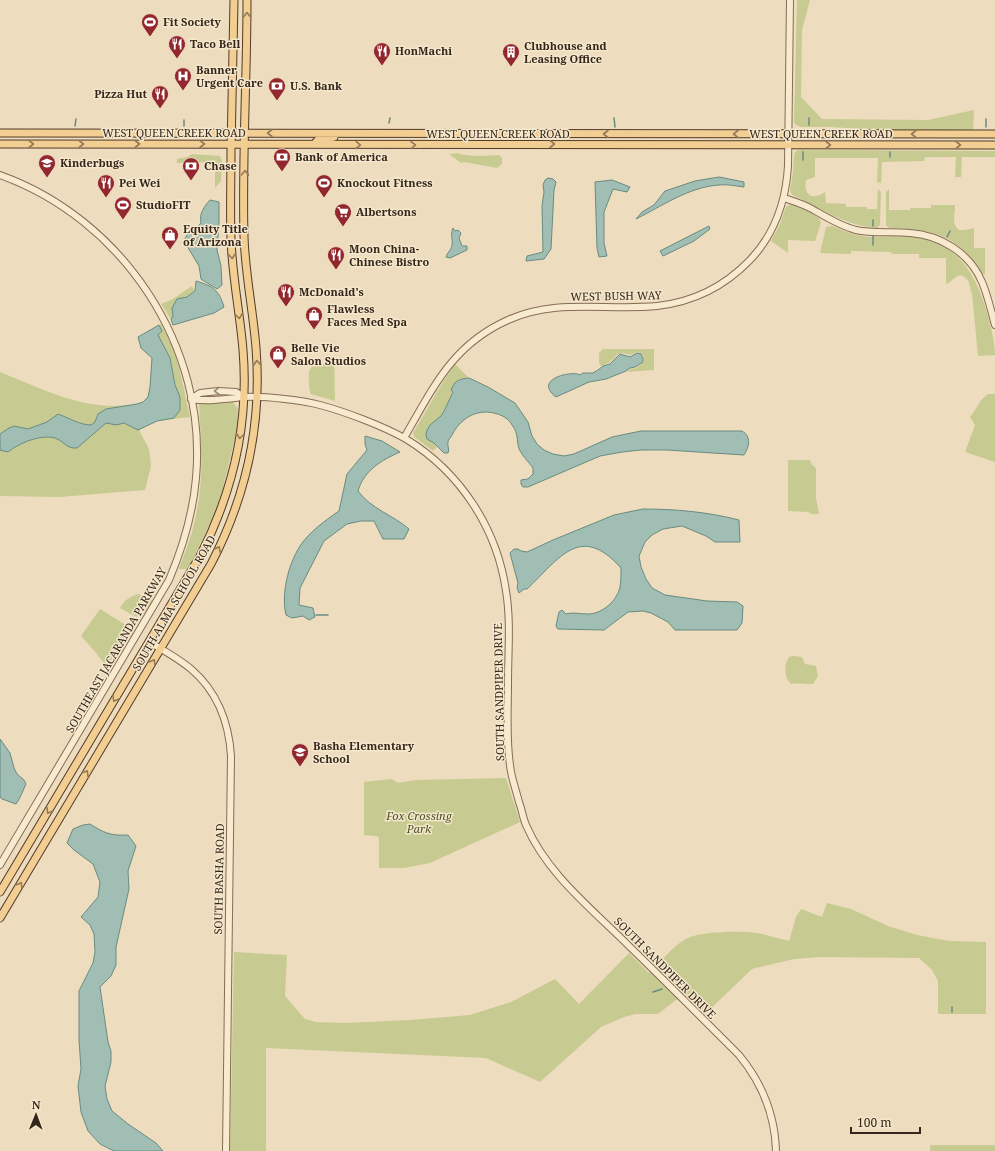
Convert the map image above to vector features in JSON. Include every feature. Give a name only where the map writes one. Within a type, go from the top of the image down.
[{"type":"main road","name":"SOUTH ALMA SCHOOL ROAD","points":[[0,892],[200,556],[217,521],[238,452],[244,397],[243,350],[231,240],[234,0]]},
{"type":"main road","name":"SOUTH ALMA SCHOOL ROAD","points":[[0,918],[211,564],[230,523],[240,496],[251,451],[257,398],[256,349],[244,239],[247,0]]},
{"type":"main road","name":"WEST QUEEN CREEK ROAD","points":[[0,133],[995,134]]},
{"type":"main road","points":[[315,144],[320,138],[341,137],[362,133]]},
{"type":"main road","name":"WEST QUEEN CREEK ROAD","points":[[0,144],[789,146],[995,145]]},
{"type":"street","name":"WEST BUSH WAY","points":[[404,438],[446,368],[467,346],[486,332],[514,317],[542,309],[574,306],[659,306],[686,300],[705,293],[733,276],[760,249],[773,226],[784,198],[788,174],[790,0]]},
{"type":"street","name":"SOUTHEAST JACARANDA PARKWAY","points":[[0,175],[31,188],[64,208],[101,237],[127,265],[155,304],[171,335],[184,371],[191,399],[196,437],[196,477],[187,529],[170,580],[0,865]]},
{"type":"street","points":[[784,198],[801,204],[855,230],[867,232],[920,234],[947,243],[968,261],[979,276],[995,325]]},
{"type":"street","name":"SOUTH SANDPIPER DRIVE","points":[[191,399],[200,393],[218,391],[236,392],[244,397],[304,401],[320,405],[371,423],[404,438],[428,454],[463,490],[479,512],[487,527],[498,554],[504,575],[508,604],[509,763],[526,824],[542,852],[557,873],[739,1055],[758,1082],[771,1112],[775,1131],[776,1151]]},
{"type":"street","name":"SOUTH BASHA ROAD","points":[[149,642],[190,668],[207,686],[222,713],[230,740],[226,1151]]},
{"type":"green space","points":[[797,0],[810,0],[802,30],[801,97],[822,119],[928,120],[974,110],[973,130],[876,130],[801,127],[796,125],[794,122]]},
{"type":"green space","points":[[798,150],[995,151],[995,157],[962,157],[961,177],[955,177],[956,157],[925,157],[924,161],[882,162],[881,183],[877,182],[878,158],[815,158],[815,177],[806,180],[805,186],[808,194],[816,196],[825,192],[826,203],[846,204],[846,207],[867,207],[867,209],[877,209],[878,189],[881,192],[880,225],[877,228],[854,224],[833,216],[792,195],[790,190],[794,156],[795,152]]},
{"type":"green space","points":[[457,153],[472,156],[499,155],[502,158],[502,164],[497,168],[464,162],[461,163],[449,154]]},
{"type":"green space","points":[[192,154],[220,156],[222,161],[221,181],[215,188],[215,162],[177,163],[177,159],[187,157]]},
{"type":"green space","points":[[889,189],[889,210],[931,208],[931,205],[955,205],[955,225],[959,230],[974,228],[974,248],[985,248],[985,275],[973,260],[953,242],[931,233],[918,230],[889,228],[886,225],[886,192]]},
{"type":"green space","points":[[791,204],[819,218],[821,223],[815,241],[788,240],[788,253],[771,241],[780,224],[786,207]]},
{"type":"green space","points":[[832,226],[851,233],[870,237],[901,236],[919,238],[934,242],[957,256],[973,277],[984,302],[994,340],[995,355],[978,356],[972,293],[969,282],[966,278],[960,275],[946,284],[946,258],[919,258],[919,254],[892,254],[891,252],[851,251],[851,254],[820,253],[826,227]]},
{"type":"green space","points":[[192,286],[195,291],[172,308],[173,316],[171,319],[161,304],[173,299]]},
{"type":"green space","points":[[161,324],[172,346],[179,367],[190,417],[157,421],[139,430],[149,449],[151,466],[145,490],[59,497],[0,496],[0,372],[62,397],[95,405],[112,406],[139,403],[146,400],[149,394],[152,358],[141,348],[138,337]]},
{"type":"green space","points":[[603,349],[654,349],[654,370],[627,372],[644,362],[644,357],[641,353],[637,352],[630,355],[623,353],[618,354],[610,362],[601,366],[599,363],[599,353]]},
{"type":"green space","points":[[334,356],[335,401],[311,394],[309,388],[309,371],[311,368],[317,365],[330,363]]},
{"type":"green space","points":[[455,364],[469,378],[459,379],[441,416],[430,425],[431,442],[437,447],[433,451],[414,437],[413,433]]},
{"type":"green space","points":[[988,394],[995,394],[995,462],[965,452],[975,425],[970,417],[982,399]]},
{"type":"green space","points":[[233,402],[238,409],[237,429],[219,505],[188,569],[179,569],[196,517],[201,484],[201,431],[199,404]]},
{"type":"green space","points":[[788,460],[810,460],[812,465],[816,468],[816,498],[819,514],[788,511]]},
{"type":"green space","points":[[139,594],[145,598],[150,598],[152,601],[142,615],[136,616],[120,608],[128,599]]},
{"type":"green space","points":[[100,609],[129,627],[133,633],[121,650],[118,649],[107,667],[81,636]]},
{"type":"green space","points":[[789,657],[802,657],[805,664],[816,666],[818,676],[813,684],[791,684],[786,675],[786,667],[787,660]]},
{"type":"green space","name":"Fox Crossing Park","points":[[506,778],[520,822],[430,863],[404,868],[379,868],[379,838],[377,836],[364,835],[364,782],[392,779],[398,783],[415,780]]},
{"type":"green space","points":[[827,903],[851,909],[888,926],[917,935],[949,941],[986,942],[986,1014],[938,1014],[938,981],[932,970],[919,958],[821,957],[794,959],[752,969],[705,1014],[691,1000],[676,1000],[658,1014],[636,1014],[624,1017],[601,1027],[540,1082],[486,1058],[266,1048],[266,1151],[230,1151],[234,952],[287,955],[285,996],[305,1019],[316,1022],[346,1023],[410,1020],[470,1015],[511,1002],[555,979],[579,1004],[629,953],[649,973],[678,944],[688,938],[703,934],[746,932],[762,934],[789,941],[796,917],[801,909],[822,917]]},
{"type":"green space","points":[[930,1145],[995,1145],[995,1151],[930,1151]]},
{"type":"water","points":[[719,177],[744,182],[744,187],[722,185],[697,189],[686,193],[636,219],[642,212],[654,205],[665,191],[695,181]]},
{"type":"water","points":[[548,178],[553,179],[556,182],[554,190],[551,249],[544,259],[526,261],[527,256],[543,252],[543,185],[545,180]]},
{"type":"water","points":[[612,180],[630,187],[627,192],[613,189],[604,212],[604,243],[607,256],[599,257],[597,248],[595,182]]},
{"type":"water","points":[[210,200],[219,202],[217,250],[221,266],[222,285],[217,289],[201,279],[199,266],[184,241],[189,233],[201,223],[201,213]]},
{"type":"water","points":[[709,226],[710,229],[694,241],[663,256],[660,251]]},
{"type":"water","points":[[453,228],[455,231],[458,230],[461,233],[459,238],[462,246],[467,246],[467,250],[450,258],[446,257],[452,246]]},
{"type":"water","points":[[196,281],[211,287],[220,296],[224,307],[214,313],[173,325],[171,319],[173,316],[172,308],[177,299],[187,297],[195,291]]},
{"type":"water","points":[[159,325],[162,331],[158,335],[170,358],[175,385],[180,397],[180,410],[174,418],[157,421],[138,430],[124,423],[116,425],[106,423],[77,448],[70,447],[55,438],[43,437],[18,445],[8,452],[0,450],[0,434],[14,426],[28,429],[47,422],[58,414],[79,423],[91,425],[95,422],[98,414],[106,409],[143,402],[148,397],[152,358],[141,348],[138,337]]},
{"type":"water","points":[[637,353],[641,354],[643,362],[626,371],[606,379],[589,382],[556,397],[550,391],[549,385],[556,377],[570,374],[580,375],[583,373],[593,373],[603,366],[610,364],[620,354],[630,357]]},
{"type":"water","points":[[469,378],[515,403],[528,422],[532,436],[537,444],[544,450],[553,454],[564,456],[574,454],[612,437],[641,431],[742,431],[747,436],[749,442],[744,455],[667,450],[641,450],[600,456],[528,487],[523,487],[521,480],[528,479],[533,474],[533,468],[520,451],[514,427],[509,420],[502,416],[494,413],[481,412],[465,419],[448,441],[448,453],[444,453],[434,443],[427,439],[427,430],[444,411],[453,392],[451,390],[454,384],[460,380]]},
{"type":"water","points":[[365,436],[382,441],[400,452],[380,462],[374,467],[365,477],[358,491],[369,503],[409,529],[404,539],[383,539],[374,521],[361,521],[347,524],[324,541],[300,588],[299,605],[313,608],[315,617],[309,620],[303,616],[292,618],[286,615],[284,598],[292,562],[300,546],[308,536],[323,522],[339,511],[347,474],[367,450]]},
{"type":"water","points":[[643,509],[692,512],[739,520],[740,542],[715,542],[706,536],[682,526],[663,529],[652,535],[645,542],[639,556],[641,567],[652,588],[665,595],[707,601],[737,602],[743,606],[742,623],[737,630],[675,630],[668,622],[651,613],[643,611],[628,612],[604,630],[558,629],[556,626],[559,612],[562,610],[566,614],[588,614],[598,612],[608,606],[616,597],[620,585],[621,568],[607,554],[594,548],[582,547],[571,550],[560,557],[527,589],[524,589],[519,593],[517,588],[518,583],[510,553],[514,549],[527,552],[614,515]]},
{"type":"water","points":[[0,739],[10,753],[17,774],[26,784],[16,804],[0,797]]},
{"type":"water","points":[[90,824],[99,830],[108,833],[128,835],[136,846],[128,871],[129,889],[116,947],[116,965],[111,976],[100,987],[108,1042],[111,1051],[111,1062],[105,1086],[107,1099],[112,1111],[156,1143],[163,1151],[114,1151],[100,1144],[88,1131],[81,1112],[78,1086],[81,1069],[79,1040],[79,991],[93,963],[95,952],[94,934],[90,925],[81,917],[98,897],[100,882],[93,864],[67,843],[73,829]]},
{"type":"waterway","points":[[389,123],[390,118]]},
{"type":"waterway","points":[[614,118],[615,127]]},
{"type":"waterway","points":[[809,118],[809,125]]},
{"type":"waterway","points":[[75,126],[76,119]]},
{"type":"waterway","points":[[986,119],[986,127]]},
{"type":"waterway","points":[[184,120],[184,126]]},
{"type":"waterway","points":[[803,152],[803,160]]},
{"type":"waterway","points":[[890,152],[890,157]]},
{"type":"waterway","points":[[873,220],[873,226]]},
{"type":"waterway","points":[[947,237],[950,231]]},
{"type":"waterway","points":[[873,236],[873,245]]},
{"type":"waterway","points":[[316,615],[328,615]]},
{"type":"waterway","points":[[653,992],[662,989]]},
{"type":"waterway","points":[[952,1007],[952,1012]]},
{"type":"place","name":"Fit Society","points":[[150,37]]},
{"type":"place","name":"Taco Bell","points":[[177,59]]},
{"type":"place","name":"HonMachi","points":[[382,66]]},
{"type":"place","name":"Clubhouse and Leasing Office","points":[[511,67]]},
{"type":"place","name":"Banner Urgent Care","points":[[183,91]]},
{"type":"place","name":"U.S. Bank","points":[[277,101]]},
{"type":"place","name":"Pizza Hut","points":[[160,109]]},
{"type":"place","name":"Bank of America","points":[[282,172]]},
{"type":"place","name":"Kinderbugs","points":[[47,178]]},
{"type":"place","name":"Chase","points":[[191,181]]},
{"type":"place","name":"Pei Wei","points":[[106,198]]},
{"type":"place","name":"Knockout Fitness","points":[[324,198]]},
{"type":"place","name":"StudioFIT","points":[[123,220]]},
{"type":"place","name":"Albertsons","points":[[343,227]]},
{"type":"place","name":"Equity Title of Arizona","points":[[170,250]]},
{"type":"place","name":"Moon China- Chinese Bistro","points":[[336,270]]},
{"type":"place","name":"McDonald's","points":[[286,307]]},
{"type":"place","name":"Flawless Faces Med Spa","points":[[314,330]]},
{"type":"place","name":"Belle Vie Salon Studios","points":[[278,369]]},
{"type":"place","name":"Basha Elementary School","points":[[300,767]]}]
